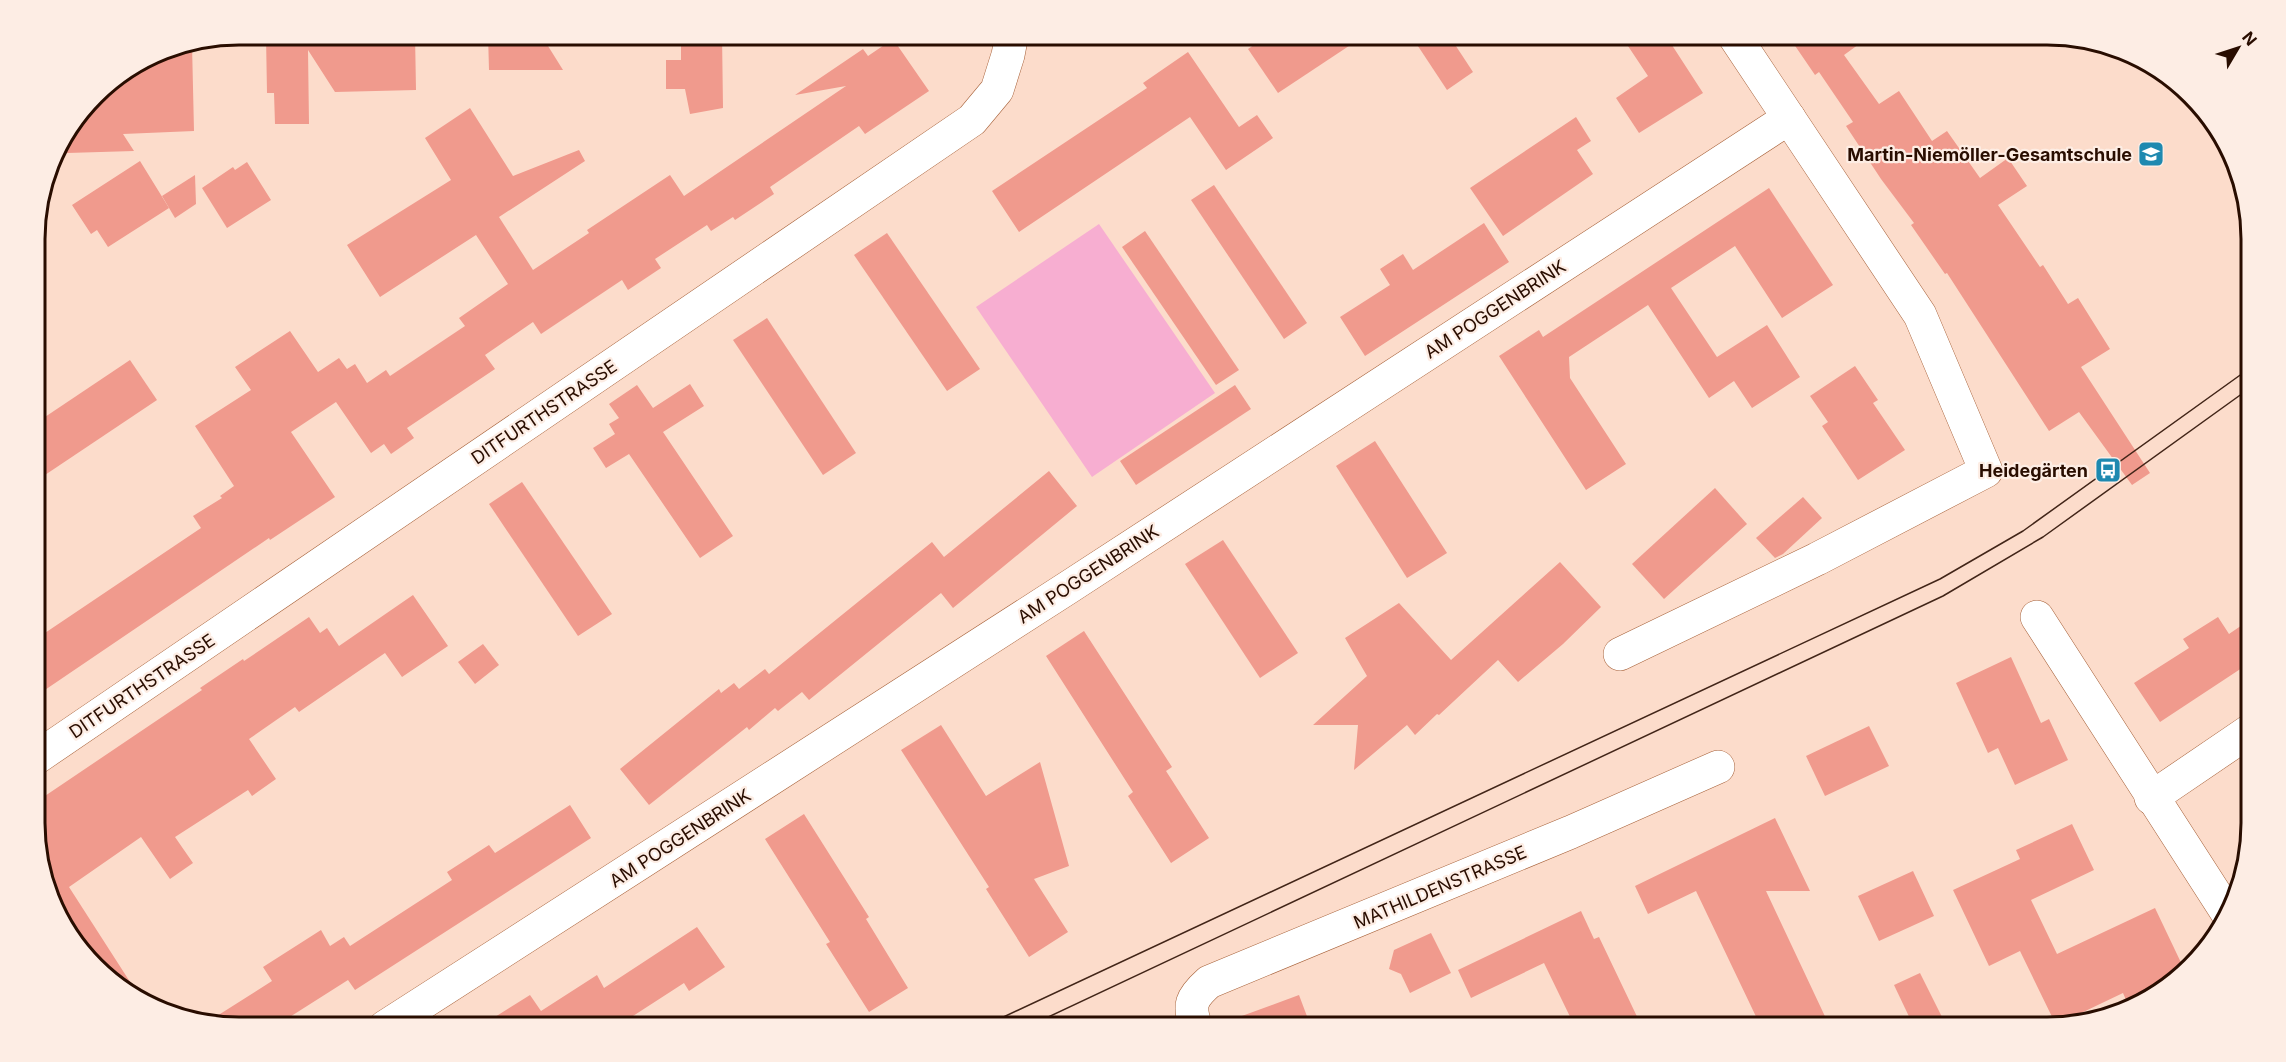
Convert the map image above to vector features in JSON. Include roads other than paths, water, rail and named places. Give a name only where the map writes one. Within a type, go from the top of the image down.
[{"type":"street","name":"DITFURTHSTRASSE","points":[[45,752],[972,120],[997,90],[1010,45]]},
{"type":"street","points":[[1620,654],[1837,549],[1986,471],[1920,315],[1740,45]]},
{"type":"street","name":"AM POGGENBRINK","points":[[402,1017],[1789,118]]},
{"type":"street","points":[[2037,617],[2151,798],[2222,905]]},
{"type":"street","points":[[2151,798],[2241,737]]},
{"type":"street","name":"MATHILDENSTRASSE","points":[[1193,1017],[1190,1009],[1196,994],[1209,982],[1560,836],[1718,767]]},
{"type":"tram line","points":[[1003,1017],[1940,579],[2023,531],[2241,374]]},
{"type":"tram line","points":[[1048,1017],[1943,596],[2043,537],[2241,394]]},
{"type":"place","name":"Martin-Niemöller-Gesamtschule","points":[[2151,154]]},
{"type":"place","name":"Heidegärten","points":[[2108,470]]}]
